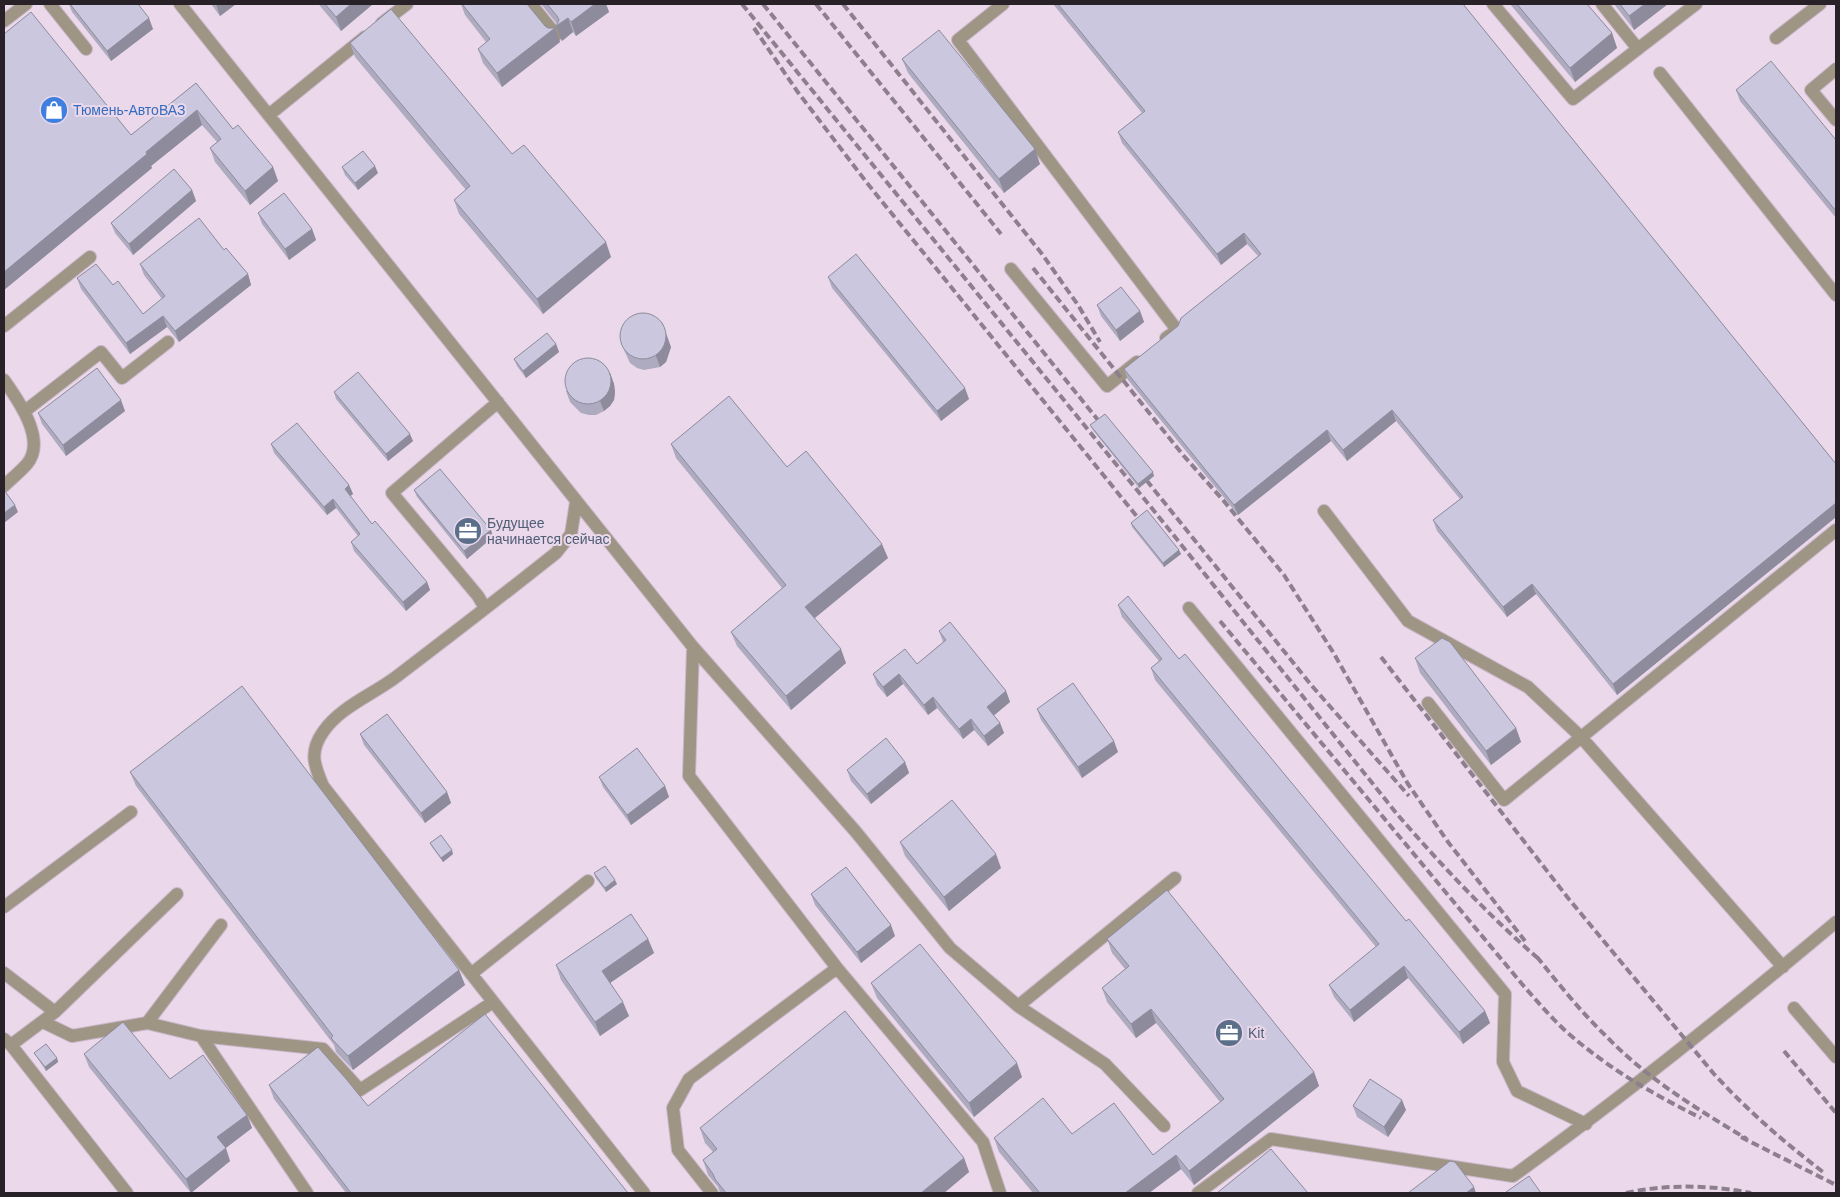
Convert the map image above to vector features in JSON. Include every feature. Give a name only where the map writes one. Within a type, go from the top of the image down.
[{"type":"lane","points":[[4,21],[26,4]]},
{"type":"lane","points":[[50,4],[86,49]]},
{"type":"lane","points":[[180,4],[270,114],[576,502],[693,647],[856,832],[950,948],[1018,1006],[1105,1064],[1164,1126]]},
{"type":"lane","points":[[270,114],[407,4]]},
{"type":"lane","points":[[531,4],[556,35]]},
{"type":"lane","points":[[1003,4],[958,40],[1177,330],[1107,386],[1011,269]]},
{"type":"lane","points":[[1493,4],[1573,99],[1696,4]]},
{"type":"lane","points":[[1602,4],[1638,49]]},
{"type":"lane","points":[[1776,38],[1820,4]]},
{"type":"lane","points":[[1836,69],[1811,90],[1836,120]]},
{"type":"lane","points":[[1660,73],[1836,295]]},
{"type":"lane","points":[[4,326],[90,257]]},
{"type":"lane","points":[[25,411],[102,352],[122,378],[168,342]]},
{"type":"lane","points":[[4,380],[25,411],[34,444],[28,463],[4,486]]},
{"type":"lane","points":[[485,608],[478,596],[392,493],[498,402]]},
{"type":"lane","points":[[576,502],[571,534],[556,553],[394,678],[341,713],[323,732],[316,748],[314,766],[323,786],[644,1193]]},
{"type":"lane","points":[[1324,511],[1408,621],[1528,687],[1581,736],[1783,967]]},
{"type":"lane","points":[[1428,703],[1504,800],[1836,530]]},
{"type":"lane","points":[[1189,608],[1505,994],[1503,1062],[1517,1091],[1586,1124]]},
{"type":"lane","points":[[693,647],[690,776],[837,968],[983,1142],[1000,1193]]},
{"type":"lane","points":[[4,907],[131,812]]},
{"type":"lane","points":[[1018,1006],[1175,878]]},
{"type":"lane","points":[[472,974],[588,880]]},
{"type":"lane","points":[[127,1193],[7,1042],[43,1022],[177,894]]},
{"type":"lane","points":[[1198,1193],[1271,1139],[1513,1176],[1586,1124],[1783,967],[1836,922]]},
{"type":"lane","points":[[147,1024],[221,925]]},
{"type":"lane","points":[[712,1193],[678,1150],[673,1108],[689,1078],[837,968]]},
{"type":"lane","points":[[4,973],[54,1012]]},
{"type":"lane","points":[[43,1022],[72,1036],[147,1024],[201,1036],[323,1049],[360,1090],[493,1002]]},
{"type":"lane","points":[[1794,1008],[1836,1057]]},
{"type":"lane","points":[[201,1036],[307,1193]]},
{"type":"building","points":[[70,4],[138,4],[149,18],[107,51]]},
{"type":"building","points":[[325,4],[351,4],[336,17]]},
{"type":"building","points":[[462,4],[527,4],[545,26],[555,28],[497,73],[478,49],[490,39]]},
{"type":"building","points":[[547,4],[595,4],[571,22],[568,18],[556,26],[559,20]]},
{"type":"building","points":[[1058,4],[1463,4],[1836,464],[1836,503],[1613,684],[1532,584],[1503,607],[1433,520],[1463,497],[1392,410],[1343,450],[1327,430],[1234,505],[1124,369],[1178,326],[1181,318],[1261,254],[1244,233],[1217,254],[1118,132],[1145,111]]},
{"type":"building","points":[[1517,4],[1587,4],[1612,33],[1570,68]]},
{"type":"building","points":[[1620,4],[1645,4],[1629,16]]},
{"type":"building","points":[[391,9],[512,154],[524,145],[606,242],[537,299],[454,200],[470,186],[350,43]]},
{"type":"building","name":"Тюмень-АвтоВАЗ","points":[[31,12],[131,135],[196,83],[233,129],[238,125],[273,167],[245,191],[210,148],[221,139],[197,110],[146,152],[147,154],[4,272],[4,34]]},
{"type":"building","points":[[939,30],[1035,149],[999,179],[902,59]]},
{"type":"building","points":[[1771,61],[1836,140],[1836,211],[1736,90]]},
{"type":"building","points":[[363,151],[375,166],[355,183],[342,167]]},
{"type":"building","points":[[174,169],[192,190],[129,244],[111,223]]},
{"type":"building","points":[[284,193],[312,229],[285,249],[258,213]]},
{"type":"building","points":[[199,218],[224,250],[226,248],[248,274],[175,331],[163,316],[126,343],[77,278],[96,264],[113,285],[118,281],[143,314],[165,296],[140,264]]},
{"type":"building","points":[[856,254],[965,388],[937,411],[828,277]]},
{"type":"building","points":[[1121,287],[1140,311],[1116,330],[1097,305]]},
{"type":"building","points":[[638,313],[648,313],[662,323],[666,336],[662,349],[656,355],[648,359],[638,359],[624,349],[620,341],[620,331],[630,317]]},
{"type":"building","points":[[547,333],[556,344],[523,371],[514,359]]},
{"type":"building","points":[[583,358],[593,358],[607,368],[611,381],[607,394],[601,400],[593,404],[583,404],[569,394],[565,386],[565,376],[575,362]]},
{"type":"building","points":[[97,368],[121,400],[63,445],[38,413]]},
{"type":"building","points":[[358,372],[410,434],[386,454],[334,392]]},
{"type":"building","points":[[729,396],[787,467],[806,451],[882,544],[805,607],[841,649],[786,696],[731,632],[786,585],[671,444]]},
{"type":"building","points":[[1105,414],[1153,472],[1138,484],[1090,425]]},
{"type":"building","points":[[297,423],[349,485],[345,489],[372,524],[375,521],[427,582],[403,602],[351,542],[360,534],[333,499],[324,507],[271,444]]},
{"type":"building","points":[[440,469],[491,530],[464,551],[414,490]]},
{"type":"building","points":[[4,490],[15,505],[4,513]]},
{"type":"building","points":[[1147,510],[1179,550],[1163,563],[1131,523]]},
{"type":"building","points":[[1128,596],[1179,659],[1185,654],[1406,921],[1409,919],[1485,1011],[1459,1032],[1404,966],[1350,1010],[1329,985],[1379,944],[1151,668],[1162,659],[1118,605]]},
{"type":"building","points":[[950,622],[1006,691],[987,707],[1000,723],[984,736],[971,719],[959,729],[933,697],[924,705],[899,674],[883,687],[873,674],[905,649],[917,664],[946,640],[939,631]]},
{"type":"building","points":[[1442,638],[1450,642],[1516,728],[1486,751],[1415,658]]},
{"type":"building","points":[[1073,683],[1114,741],[1078,767],[1037,709]]},
{"type":"building","points":[[242,686],[459,970],[348,1056],[331,1038],[333,1036],[130,772]]},
{"type":"building","points":[[387,714],[447,792],[421,813],[360,734]]},
{"type":"building","points":[[886,738],[905,762],[867,794],[847,770]]},
{"type":"building","points":[[637,748],[665,786],[627,815],[599,777]]},
{"type":"building","points":[[952,800],[996,854],[944,897],[900,842]]},
{"type":"building","points":[[441,835],[452,850],[441,858],[430,843]]},
{"type":"building","points":[[605,866],[615,880],[605,888],[594,873]]},
{"type":"building","points":[[846,867],[891,925],[857,952],[811,894]]},
{"type":"building","points":[[1167,890],[1314,1072],[1189,1171],[1176,1155],[1125,1193],[1040,1193],[994,1138],[1043,1098],[1072,1134],[1114,1103],[1153,1155],[1224,1099],[1151,1009],[1131,1024],[1102,988],[1129,966],[1107,939]]},
{"type":"building","points":[[631,914],[648,939],[602,971],[623,1002],[595,1022],[556,965]]},
{"type":"building","points":[[920,944],[1017,1063],[969,1103],[871,983]]},
{"type":"building","points":[[845,1011],[964,1158],[921,1193],[726,1193],[703,1160],[717,1149],[700,1128]]},
{"type":"building","points":[[485,1014],[628,1193],[351,1193],[269,1085],[318,1047],[368,1106]]},
{"type":"building","points":[[123,1022],[170,1079],[203,1055],[247,1115],[217,1137],[226,1148],[186,1179],[84,1054]]},
{"type":"building","points":[[46,1044],[57,1058],[45,1067],[34,1053]]},
{"type":"building","points":[[1370,1079],[1402,1100],[1384,1127],[1353,1106]]},
{"type":"building","points":[[1271,1149],[1308,1193],[1217,1193]]},
{"type":"building","points":[[1450,1161],[1455,1162],[1474,1187],[1466,1193],[1408,1193]]},
{"type":"building","points":[[1529,1176],[1541,1193],[1506,1192]]},
{"type":"railway","points":[[742,4],[1163,522],[1397,814],[1466,890],[1541,961]]},
{"type":"railway","points":[[763,4],[1106,430]]},
{"type":"railway","points":[[816,4],[1001,234]]},
{"type":"railway","points":[[843,4],[1042,254],[1078,305],[1100,342]]},
{"type":"railway","points":[[754,28],[797,91],[867,183],[1147,529]]},
{"type":"railway","points":[[1033,268],[1183,455],[1223,500],[1284,575],[1333,652],[1408,784],[1448,842],[1525,941]]},
{"type":"railway","points":[[1139,471],[1312,686],[1409,796]]},
{"type":"railway","points":[[1220,621],[1545,1010],[1569,1034],[1600,1059],[1648,1090],[1701,1118]]},
{"type":"railway","points":[[1381,657],[1568,898],[1714,1074],[1767,1126],[1823,1172]]},
{"type":"railway","points":[[1537,957],[1587,1017],[1637,1065],[1691,1104],[1747,1139]]},
{"type":"railway","points":[[1784,1051],[1836,1113]]},
{"type":"railway","points":[[1741,1137],[1836,1185]]},
{"type":"railway","points":[[1626,1193],[1673,1187],[1720,1188],[1751,1193]]},
{"type":"place","name":"Тюмень-АвтоВАЗ","points":[[54,110]]},
{"type":"place","name":"Будущее начинается сейчас","points":[[468,531]]},
{"type":"place","name":"Kit","points":[[1229,1033]]}]
